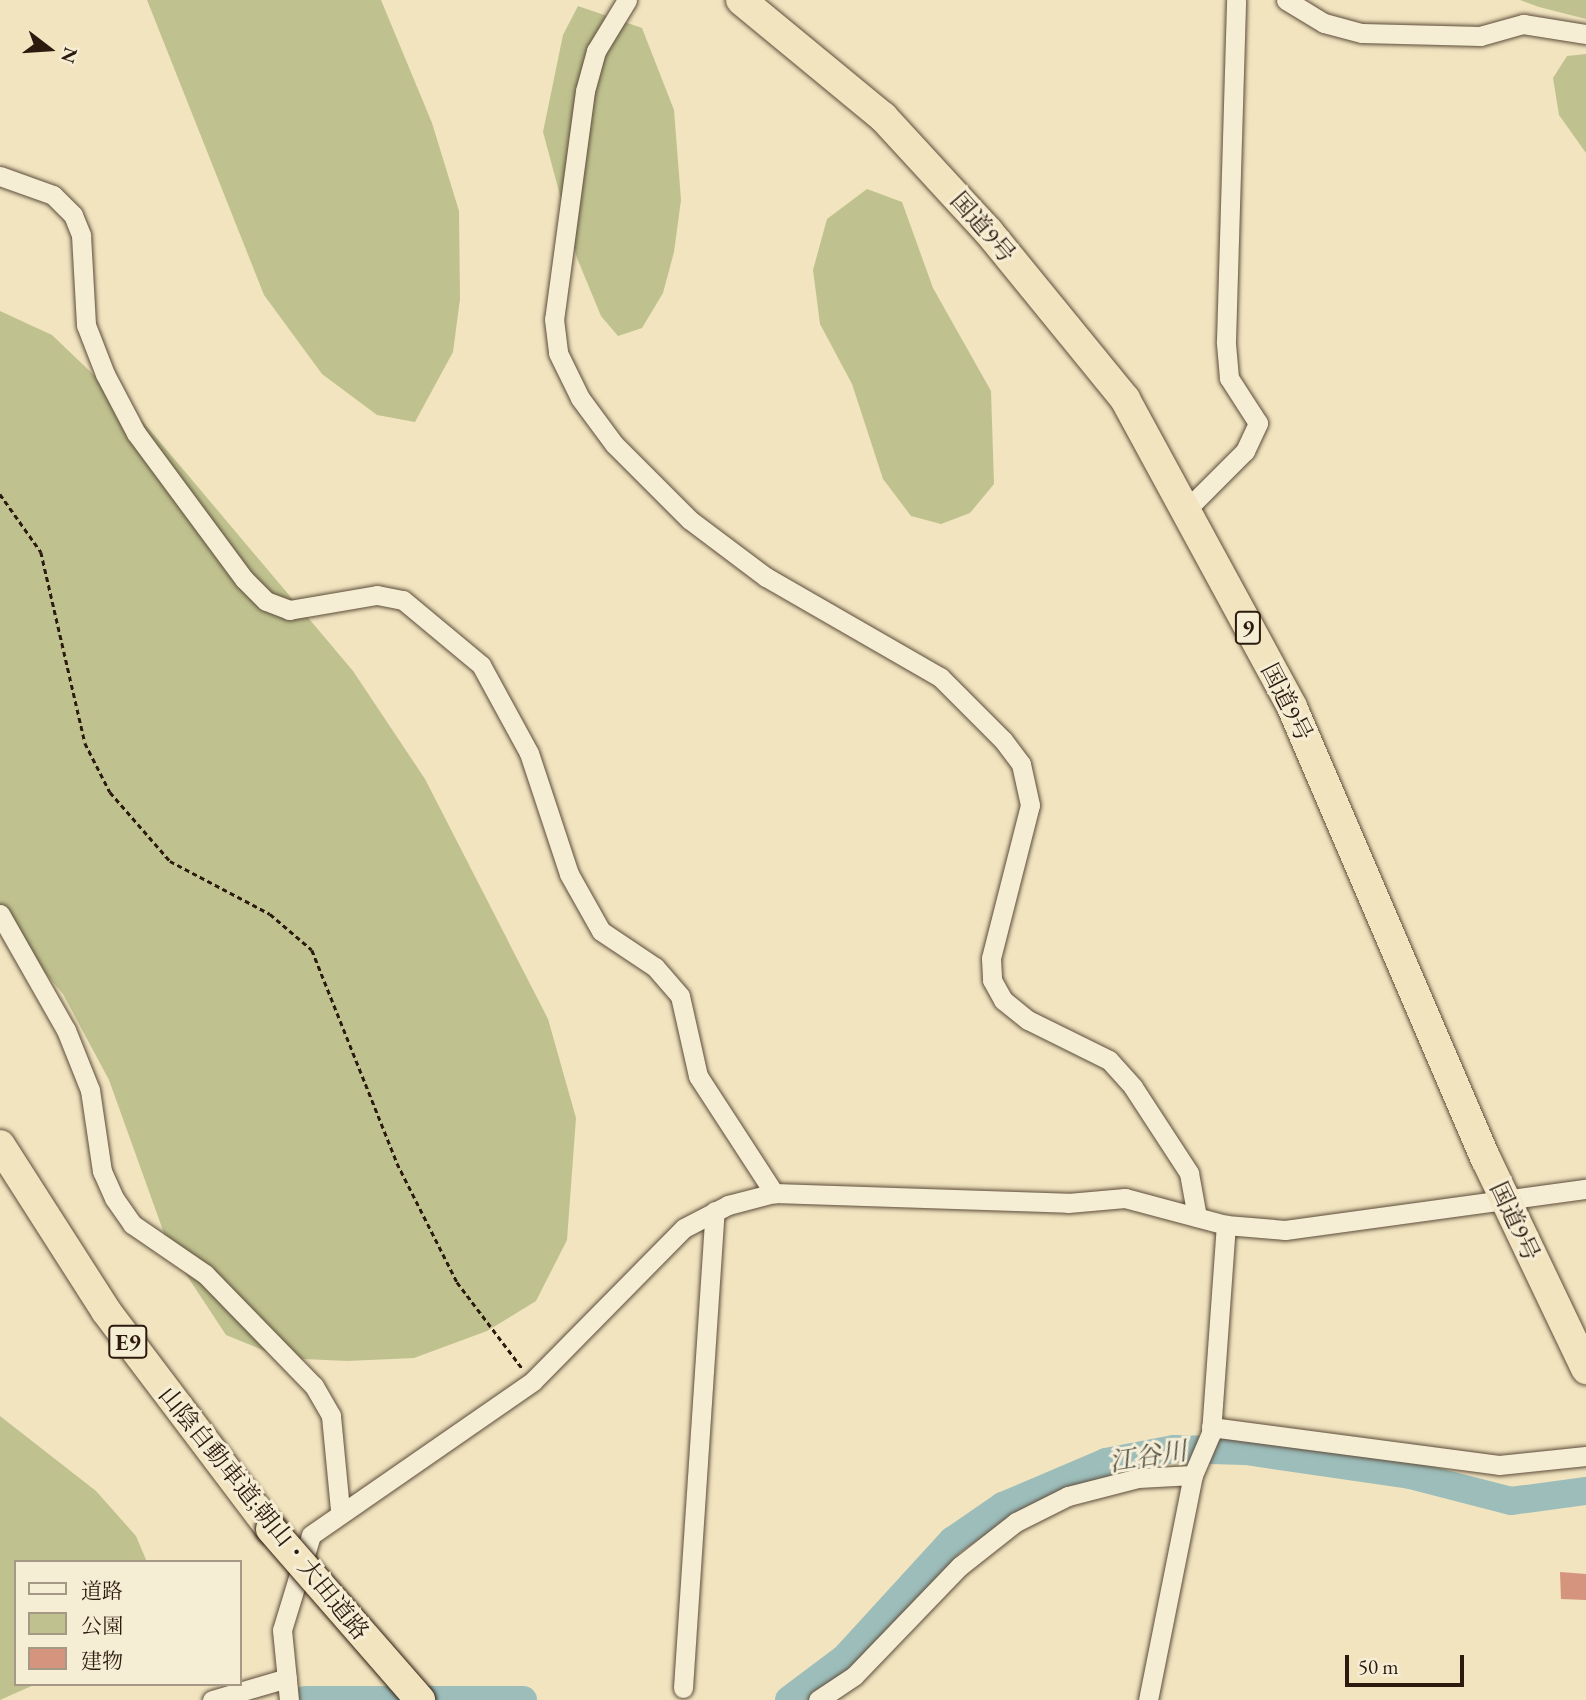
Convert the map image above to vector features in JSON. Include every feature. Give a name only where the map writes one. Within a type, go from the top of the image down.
[{"type":"highway","name":"国道9号","points":[[741,0],[883,117],[988,231],[1125,399],[1292,707],[1505,1200],[1586,1369]]},
{"type":"highway","name":"山陰自動車道;朝山・大田道路","points":[[0,1146],[106,1311],[271,1529],[420,1700]]},
{"type":"street","points":[[627,0],[596,51],[585,91],[554,319],[558,353],[580,398],[614,444],[690,520],[766,578],[940,677],[1003,740],[1021,764],[1030,805],[991,958],[992,980],[1003,1000],[1028,1020],[1109,1060],[1133,1087],[1189,1173],[1196,1216]]},
{"type":"street","points":[[1185,512],[1245,451],[1258,423],[1229,378],[1226,341],[1236,0]]},
{"type":"street","points":[[1286,0],[1324,23],[1363,33],[1480,36],[1523,24],[1586,34]]},
{"type":"street","points":[[0,176],[43,190],[73,215],[81,235],[86,324],[105,374],[136,433],[244,579],[266,601],[289,610],[377,595],[403,600],[481,665],[529,753],[569,874],[595,920],[617,946],[655,967],[680,996],[698,1076],[766,1173],[774,1193]]},
{"type":"street","points":[[0,914],[66,1030],[90,1090],[102,1171],[114,1198],[132,1224],[205,1274],[314,1386],[331,1416],[340,1510]]},
{"type":"street","points":[[289,1700],[282,1630],[291,1592],[311,1535],[340,1510],[398,1479],[533,1381],[684,1228],[715,1211],[774,1193],[1068,1203],[1125,1198],[1226,1225],[1285,1230],[1586,1189]]},
{"type":"street","points":[[683,1688],[715,1211]]},
{"type":"street","points":[[1148,1700],[1194,1475],[1211,1430],[1226,1225]]},
{"type":"street","points":[[1211,1430],[1499,1465],[1586,1456]]},
{"type":"street","points":[[818,1700],[854,1676],[960,1566],[1016,1522],[1068,1496],[1126,1481],[1194,1475]]},
{"type":"street","points":[[212,1700],[287,1678]]},
{"type":"path","points":[[0,494],[41,552],[85,743],[110,792],[170,862],[270,914],[312,950],[397,1163],[457,1282],[533,1381]]},
{"type":"green space","points":[[147,0],[381,0],[432,123],[459,211],[460,299],[453,352],[415,422],[377,415],[322,374],[264,295]]},
{"type":"green space","points":[[1520,0],[1586,0],[1586,19],[1539,7]]},
{"type":"green space","points":[[578,6],[642,28],[674,110],[681,200],[674,252],[663,293],[642,328],[618,336],[601,316],[577,258],[543,132],[563,35]]},
{"type":"green space","points":[[1586,54],[1586,153],[1559,115],[1553,78],[1567,56]]},
{"type":"green space","points":[[867,189],[902,202],[933,288],[991,391],[994,484],[970,513],[941,524],[911,516],[883,479],[852,384],[820,324],[813,270],[827,219]]},
{"type":"green space","points":[[0,311],[52,335],[144,423],[353,671],[425,779],[548,1019],[576,1118],[567,1240],[536,1301],[487,1331],[414,1358],[347,1361],[282,1358],[226,1335],[170,1250],[109,1080],[63,994],[0,919]]},
{"type":"green space","points":[[0,1416],[96,1491],[136,1536],[146,1560],[14,1560],[14,1686],[32,1686],[0,1700]]},
{"type":"building","points":[[1560,1572],[1586,1574],[1586,1600],[1561,1599]]},
{"type":"waterway","name":"江谷川","points":[[789,1700],[845,1658],[952,1541],[1003,1506],[1106,1462],[1174,1449],[1246,1451],[1410,1475],[1511,1501],[1586,1491]]},
{"type":"waterway","name":"江谷川","points":[[305,1700],[523,1700]]}]
